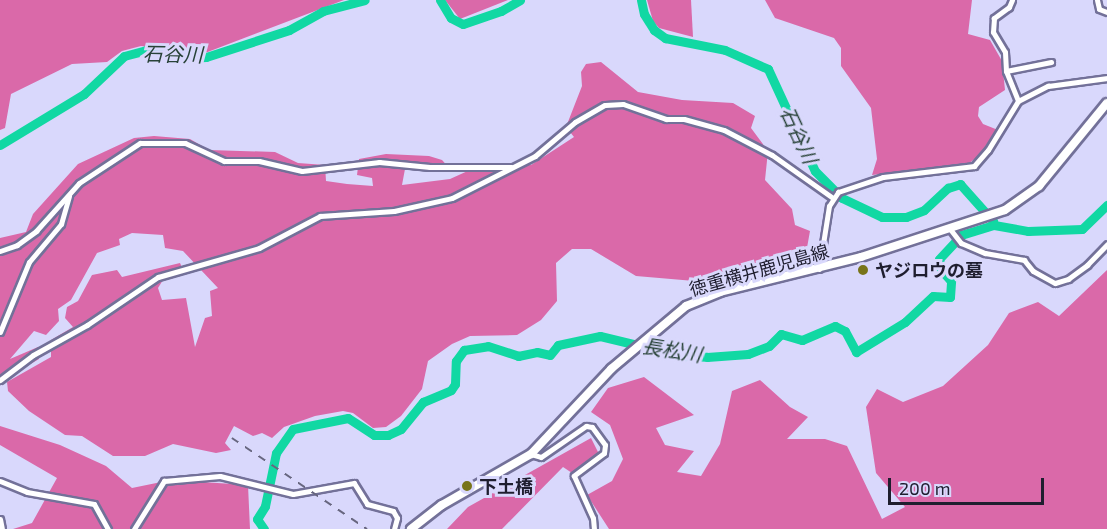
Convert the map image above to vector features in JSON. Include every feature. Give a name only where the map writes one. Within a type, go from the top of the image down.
[{"type":"main road","name":"徳重横井鹿児島線","points":[[411,529],[442,505],[531,454],[645,337],[677,312],[706,297],[954,235],[982,219],[1017,204],[1039,186],[1107,103]]},
{"type":"street","points":[[1011,0],[1009,7],[994,18],[993,32],[1005,52],[1006,71],[1018,101]]},
{"type":"street","points":[[1097,0],[1099,9],[1107,12]]},
{"type":"street","points":[[1006,71],[1051,62]]},
{"type":"street","points":[[819,269],[833,198],[838,192],[883,177],[974,165],[988,150],[1018,101],[1048,86],[1107,78]]},
{"type":"street","points":[[0,380],[158,277],[259,248],[320,216],[394,211],[452,198],[549,146],[592,110],[623,104],[666,119],[684,119],[724,130],[772,154],[833,198]]},
{"type":"street","points":[[0,251],[16,245],[36,231],[79,183],[140,143],[185,143],[224,161],[259,161],[302,171],[379,162],[430,167],[512,167]]},
{"type":"street","points":[[0,332],[29,262],[61,224],[70,194]]},
{"type":"street","points":[[954,235],[985,253],[1024,260],[1032,271],[1055,283],[1068,279],[1087,265],[1107,244]]},
{"type":"street","points":[[531,454],[541,457],[580,429],[592,427],[605,445],[604,453],[574,476],[593,518],[594,529]]},
{"type":"street","points":[[134,529],[164,481],[220,476],[293,494],[354,483],[367,504],[393,511],[397,518],[394,529]]},
{"type":"street","points":[[0,481],[27,492],[94,504],[108,529]]},
{"type":"street","points":[[0,519],[2,529]]},
{"type":"shaded area","points":[[0,0],[344,0],[205,53],[141,46],[122,51],[107,62],[72,64],[11,94],[5,128],[0,130]]},
{"type":"shaded area","points":[[445,0],[508,0],[460,19]]},
{"type":"shaded area","points":[[647,0],[691,0],[693,37],[659,28],[653,21]]},
{"type":"shaded area","points":[[765,0],[972,0],[968,34],[990,40],[1002,61],[1005,90],[979,107],[978,116],[983,124],[998,130],[982,153],[967,165],[872,175],[877,159],[871,108],[841,66],[841,48],[834,38],[775,18]]},
{"type":"shaded area","points":[[601,62],[638,92],[682,100],[733,103],[755,116],[751,128],[768,151],[765,180],[792,209],[795,225],[810,231],[805,259],[706,282],[636,276],[591,249],[572,249],[556,263],[557,301],[541,320],[517,335],[470,336],[452,344],[428,361],[422,389],[401,416],[386,427],[373,428],[353,413],[343,411],[315,416],[284,427],[272,438],[262,433],[253,436],[234,426],[225,443],[231,450],[216,453],[173,444],[145,456],[113,456],[82,436],[65,435],[29,411],[8,391],[7,382],[51,357],[51,340],[73,327],[65,318],[67,307],[78,301],[92,275],[117,270],[122,277],[180,263],[184,272],[163,280],[158,288],[162,300],[186,298],[195,347],[205,318],[212,316],[210,291],[218,288],[183,251],[165,248],[163,235],[132,233],[119,239],[120,245],[97,253],[71,300],[58,309],[59,321],[46,335],[34,331],[10,359],[38,347],[39,359],[0,382],[0,238],[26,232],[33,214],[78,164],[134,138],[154,136],[190,139],[209,150],[275,152],[298,163],[325,165],[326,181],[373,186],[372,178],[357,175],[359,159],[386,154],[429,156],[442,160],[453,172],[405,169],[402,185],[450,179],[481,165],[531,165],[574,137],[566,127],[582,86],[581,72],[586,64]]},
{"type":"shaded area","points":[[1107,270],[1107,529],[609,529],[587,495],[612,481],[623,459],[610,425],[591,412],[608,388],[644,377],[694,415],[656,428],[665,445],[694,451],[677,472],[701,476],[720,444],[732,391],[760,380],[790,407],[808,417],[787,439],[825,439],[847,446],[882,519],[905,507],[876,473],[866,407],[877,389],[903,402],[943,386],[988,345],[1009,313],[1038,302],[1059,316]]},
{"type":"shaded area","points":[[0,426],[60,445],[106,466],[132,488],[171,480],[248,485],[250,529],[13,529],[32,523],[57,478],[0,445]]},
{"type":"shaded area","points":[[591,438],[601,458],[575,475],[563,467],[502,529],[447,529],[468,507]]},
{"type":"waterway","name":"石谷川","points":[[0,145],[84,94],[124,56],[146,50],[187,58],[206,57],[289,30],[323,11],[365,0]]},
{"type":"waterway","name":"石谷川","points":[[440,0],[451,18],[463,24],[501,11],[520,0]]},
{"type":"waterway","name":"石谷川","points":[[641,0],[644,14],[654,30],[665,38],[725,50],[768,69],[815,171],[842,198],[882,217],[906,217],[924,210],[948,188],[960,184],[993,221]]},
{"type":"waterway","name":"長松川","points":[[264,529],[257,519],[265,506],[276,453],[293,429],[348,418],[374,435],[388,435],[401,429],[423,402],[451,390],[455,384],[456,361],[464,350],[488,346],[518,356],[537,352],[550,355],[558,345],[600,336],[683,356],[707,357],[748,354],[769,346],[781,334],[802,340],[835,326],[845,331],[856,352],[905,322],[933,296],[950,297],[951,281],[941,270],[939,259],[961,235],[994,225],[1028,231],[1082,229],[1107,205]]},
{"type":"railway","points":[[232,438],[367,529]]},
{"type":"place","name":"ヤジロウの墓","points":[[863,270]]},
{"type":"place","name":"下土橋","points":[[467,486]]}]
